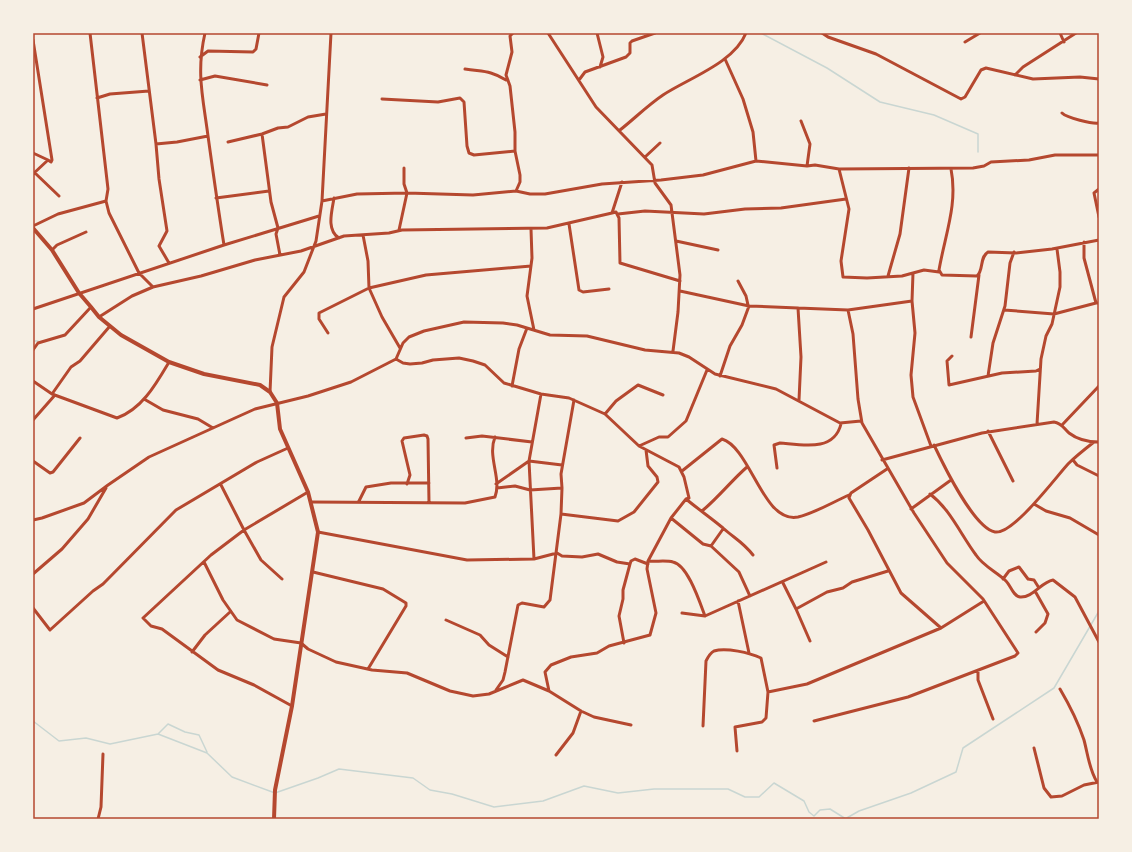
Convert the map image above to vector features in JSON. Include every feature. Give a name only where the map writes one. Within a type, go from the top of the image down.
[{"type":"street","points":[[90,33],[108,189],[106,201],[112,219],[140,273],[153,287]]},
{"type":"street","points":[[142,33],[159,179],[167,231],[159,246],[169,263]]},
{"type":"street","points":[[205,33],[200,57],[200,80],[224,245]]},
{"type":"street","points":[[200,57],[208,51],[253,52],[256,49],[259,33]]},
{"type":"street","points":[[270,392],[272,347],[284,297],[304,272],[314,248],[322,200],[331,33]]},
{"type":"street","points":[[506,80],[506,71],[512,52],[510,36],[513,33]]},
{"type":"street","points":[[548,33],[596,107],[620,130],[654,168],[654,181],[668,200],[672,214],[680,281],[673,351]]},
{"type":"street","points":[[597,33],[604,57],[600,67]]},
{"type":"street","points":[[579,80],[585,72],[624,59],[630,53],[630,43],[632,41],[655,33]]},
{"type":"street","points":[[620,130],[662,96],[725,60],[741,42],[746,33]]},
{"type":"street","points":[[822,33],[828,37],[876,54],[961,99],[965,97],[983,68],[1046,80],[1080,78],[1099,79]]},
{"type":"street","points":[[965,42],[980,33]]},
{"type":"street","points":[[1060,33],[1064,42]]},
{"type":"street","points":[[1015,75],[1023,67],[1076,33]]},
{"type":"street","points":[[33,40],[52,160],[51,162],[33,153]]},
{"type":"street","points":[[725,60],[743,99],[753,132],[756,160]]},
{"type":"street","points":[[465,69],[485,70],[495,73],[506,80],[510,86],[515,132],[515,151],[520,175],[520,182],[516,191]]},
{"type":"street","points":[[200,80],[215,76],[267,85]]},
{"type":"street","points":[[33,82],[39,81]]},
{"type":"street","points":[[97,98],[110,94],[149,91]]},
{"type":"street","points":[[382,99],[438,102],[460,98],[464,102],[467,146],[469,153],[474,155],[515,151]]},
{"type":"street","points":[[1062,113],[1066,117],[1082,119],[1092,124],[1099,124]]},
{"type":"street","points":[[228,142],[296,124],[308,117],[326,114]]},
{"type":"street","points":[[801,121],[810,144],[807,166]]},
{"type":"street","points":[[262,134],[269,191],[278,228],[276,234],[280,255]]},
{"type":"street","points":[[156,144],[172,143],[208,136]]},
{"type":"street","points":[[645,157],[660,143]]},
{"type":"street","points":[[322,200],[357,194],[406,193],[473,195],[516,191],[530,194],[545,194],[622,182],[654,181],[703,175],[756,160],[807,166],[814,164],[839,169],[951,169],[979,168],[991,162],[1029,160],[1055,155],[1099,155]]},
{"type":"street","points":[[48,160],[34,173],[59,196]]},
{"type":"street","points":[[399,230],[406,193],[404,168]]},
{"type":"street","points":[[888,276],[900,234],[909,168]]},
{"type":"street","points":[[839,169],[849,212],[841,261],[842,275],[846,278],[888,276],[924,270],[939,272],[942,275],[973,277],[979,275]]},
{"type":"street","points":[[939,272],[946,232],[953,210],[954,186],[951,169]]},
{"type":"street","points":[[612,213],[622,182]]},
{"type":"street","points":[[1099,189],[1094,193],[1099,217]]},
{"type":"street","points":[[216,198],[269,191]]},
{"type":"street","points":[[334,198],[331,228],[335,235],[339,238]]},
{"type":"street","points":[[99,317],[132,296],[153,287],[280,255],[314,248],[339,238],[389,233],[399,230],[547,228],[616,212],[618,214],[645,211],[672,214],[704,214],[745,209],[782,208],[846,199]]},
{"type":"street","points":[[106,201],[58,214],[33,227],[52,250],[79,293],[99,317],[121,335],[169,362],[204,374],[252,382],[260,385],[270,392],[277,403],[280,429],[311,502],[318,532],[292,706],[275,790],[274,819]]},
{"type":"street","points":[[618,214],[620,263],[680,281]]},
{"type":"street","points":[[33,309],[224,245],[319,216]]},
{"type":"street","points":[[569,224],[579,290],[583,292],[609,289]]},
{"type":"street","points":[[531,229],[530,266],[527,296],[534,330]]},
{"type":"street","points":[[52,250],[57,245],[86,232]]},
{"type":"street","points":[[363,235],[368,261],[369,288],[382,317],[400,348]]},
{"type":"street","points":[[971,336],[979,275],[985,254],[992,252],[1014,252],[1058,248],[1099,240]]},
{"type":"street","points":[[676,241],[718,250]]},
{"type":"street","points":[[1004,310],[1054,314],[1098,303],[1084,258],[1084,242]]},
{"type":"street","points":[[1037,424],[1040,368],[1045,340],[1052,324],[1060,278],[1058,248]]},
{"type":"street","points":[[988,376],[994,339],[1004,310],[1010,263],[1014,252]]},
{"type":"street","points":[[328,332],[319,319],[319,313],[369,288],[426,275],[530,266]]},
{"type":"street","points":[[913,273],[912,301],[915,333],[911,374],[913,397],[932,446],[951,480],[982,524],[994,532],[1003,530],[1024,514],[1073,460],[1094,442]]},
{"type":"street","points":[[720,376],[730,346],[742,325],[749,305],[738,281]]},
{"type":"street","points":[[680,291],[749,305],[798,308],[848,310],[912,301]]},
{"type":"street","points":[[33,350],[38,343],[65,335],[91,307]]},
{"type":"street","points":[[798,308],[801,364],[799,400]]},
{"type":"street","points":[[814,721],[908,697],[1015,656],[1018,653],[984,601],[947,563],[911,509],[861,421],[853,334],[848,310]]},
{"type":"street","points":[[33,520],[80,506],[149,457],[255,410],[308,396],[351,382],[396,359],[400,348],[409,337],[452,323],[490,322],[526,328],[556,336],[587,336],[655,351],[673,351],[685,354],[707,370],[720,376],[769,386],[799,400],[828,418],[841,424],[861,421]]},
{"type":"street","points":[[33,420],[54,394],[71,367],[80,361],[110,326]]},
{"type":"street","points":[[512,386],[526,328]]},
{"type":"street","points":[[952,356],[947,361],[948,385],[988,376],[1036,371],[1040,368]]},
{"type":"street","points":[[396,359],[403,363],[410,364],[459,358],[485,365],[500,380],[512,386],[541,394],[574,400],[591,409],[606,414],[639,446],[674,463],[682,471],[689,498],[686,499],[671,518],[648,563],[647,569],[656,613],[650,635],[609,646],[597,653],[571,657],[551,665],[545,672],[549,691]]},
{"type":"street","points":[[33,381],[54,394],[114,418],[119,417],[144,399],[154,388],[169,362]]},
{"type":"street","points":[[639,446],[657,437],[670,436],[686,421],[707,370]]},
{"type":"street","points":[[606,414],[616,401],[638,384],[663,395]]},
{"type":"street","points":[[1062,425],[1099,386]]},
{"type":"street","points":[[534,559],[529,461],[541,394]]},
{"type":"street","points":[[144,399],[163,410],[198,419],[214,428]]},
{"type":"street","points":[[496,690],[503,680],[518,605],[522,603],[544,607],[550,600],[561,514],[562,465],[574,400]]},
{"type":"street","points":[[882,460],[988,431],[1054,422],[1062,425],[1077,438],[1099,442]]},
{"type":"street","points":[[777,468],[774,445],[780,443],[823,445],[836,436],[841,424]]},
{"type":"street","points":[[988,431],[1013,481]]},
{"type":"street","points":[[407,484],[410,475],[402,441],[404,438],[424,435],[427,436],[429,503]]},
{"type":"street","points":[[466,438],[474,436],[495,437],[532,442]]},
{"type":"street","points":[[311,502],[359,501],[429,503],[465,502],[495,497],[497,488],[492,450],[495,437]]},
{"type":"street","points":[[33,461],[50,473],[54,472],[80,438]]},
{"type":"street","points":[[682,471],[722,439],[730,442],[741,456],[773,506],[785,516],[798,516],[849,495],[887,469]]},
{"type":"street","points":[[33,608],[50,630],[93,590],[108,580],[176,510],[258,462],[288,448]]},
{"type":"street","points":[[561,514],[618,521],[634,512],[658,482],[657,477],[648,466],[646,450]]},
{"type":"street","points":[[1073,460],[1077,465],[1099,476]]},
{"type":"street","points":[[496,484],[529,461],[562,465]]},
{"type":"street","points":[[702,511],[719,496],[733,479],[747,467]]},
{"type":"street","points":[[911,509],[951,480]]},
{"type":"street","points":[[359,501],[366,488],[391,483],[429,483]]},
{"type":"street","points":[[33,574],[62,549],[84,524],[108,485]]},
{"type":"street","points":[[221,485],[261,560],[282,579]]},
{"type":"street","points":[[497,488],[515,486],[530,490],[562,488]]},
{"type":"street","points":[[292,706],[254,685],[218,670],[162,630],[151,626],[143,618],[204,562],[244,530],[308,492]]},
{"type":"street","points":[[930,494],[937,499],[966,538],[976,556],[1003,579],[1016,595],[1020,597],[1026,596],[1053,580],[1074,597],[1099,642]]},
{"type":"street","points":[[849,495],[849,500],[868,530],[888,571],[901,593],[941,628]]},
{"type":"street","points":[[686,499],[716,521],[723,529],[742,541],[753,555]]},
{"type":"street","points":[[1034,504],[1046,511],[1070,518],[1099,535]]},
{"type":"street","points":[[671,518],[703,544],[711,546],[739,572],[750,596]]},
{"type":"street","points":[[711,546],[723,529]]},
{"type":"street","points":[[318,532],[467,560],[534,559],[557,553],[562,556],[582,557],[598,554],[617,562],[630,564]]},
{"type":"street","points":[[624,643],[620,616],[624,599],[623,590],[631,561],[635,559],[648,563],[674,562],[679,565],[692,582],[705,616]]},
{"type":"street","points":[[204,562],[230,612],[237,620],[267,636],[286,642],[301,643],[308,649],[336,662],[368,669],[407,673],[450,691],[473,696],[489,694],[523,680],[549,691],[581,712],[594,717],[631,725]]},
{"type":"street","points":[[682,613],[705,616],[783,583],[826,562]]},
{"type":"street","points":[[1003,579],[1009,571],[1019,567],[1028,579],[1033,579],[1039,588]]},
{"type":"street","points":[[796,609],[827,592],[843,588],[852,582],[888,571]]},
{"type":"street","points":[[313,572],[383,589],[406,603],[406,606],[368,669]]},
{"type":"street","points":[[783,583],[810,641]]},
{"type":"street","points":[[1035,591],[1048,614],[1045,623],[1036,632]]},
{"type":"street","points":[[738,601],[749,653]]},
{"type":"street","points":[[768,692],[807,684],[941,628],[984,601]]},
{"type":"street","points":[[192,652],[205,635],[230,612]]},
{"type":"street","points":[[446,620],[480,635],[488,645],[508,657]]},
{"type":"street","points":[[703,726],[706,661],[709,655],[714,651],[749,653],[761,658],[763,661],[768,692],[765,720],[735,727],[737,751]]},
{"type":"street","points":[[978,670],[978,680],[993,718]]},
{"type":"street","points":[[1034,748],[1044,788],[1051,797],[1062,796],[1084,785],[1098,782],[1090,770],[1084,740],[1075,714],[1060,689]]},
{"type":"street","points":[[556,755],[573,733],[581,712]]},
{"type":"street","points":[[98,819],[101,807],[103,754]]},
{"type":"waterway","points":[[761,33],[827,68],[880,102],[934,115],[978,134],[978,152]]},
{"type":"waterway","points":[[33,341],[38,341]]},
{"type":"waterway","points":[[845,819],[859,811],[911,793],[956,772],[963,748],[1054,688],[1099,611]]},
{"type":"waterway","points":[[33,721],[59,741],[86,738],[110,744],[158,734],[207,753],[232,777],[275,793],[339,769],[413,778],[430,790],[452,794],[494,807],[543,801],[584,786],[618,793],[654,789],[728,789],[745,797],[759,797],[774,783],[804,801],[809,812],[814,816],[820,810],[830,809],[846,819]]},
{"type":"waterway","points":[[158,734],[168,724],[185,732],[199,735],[207,752]]}]
